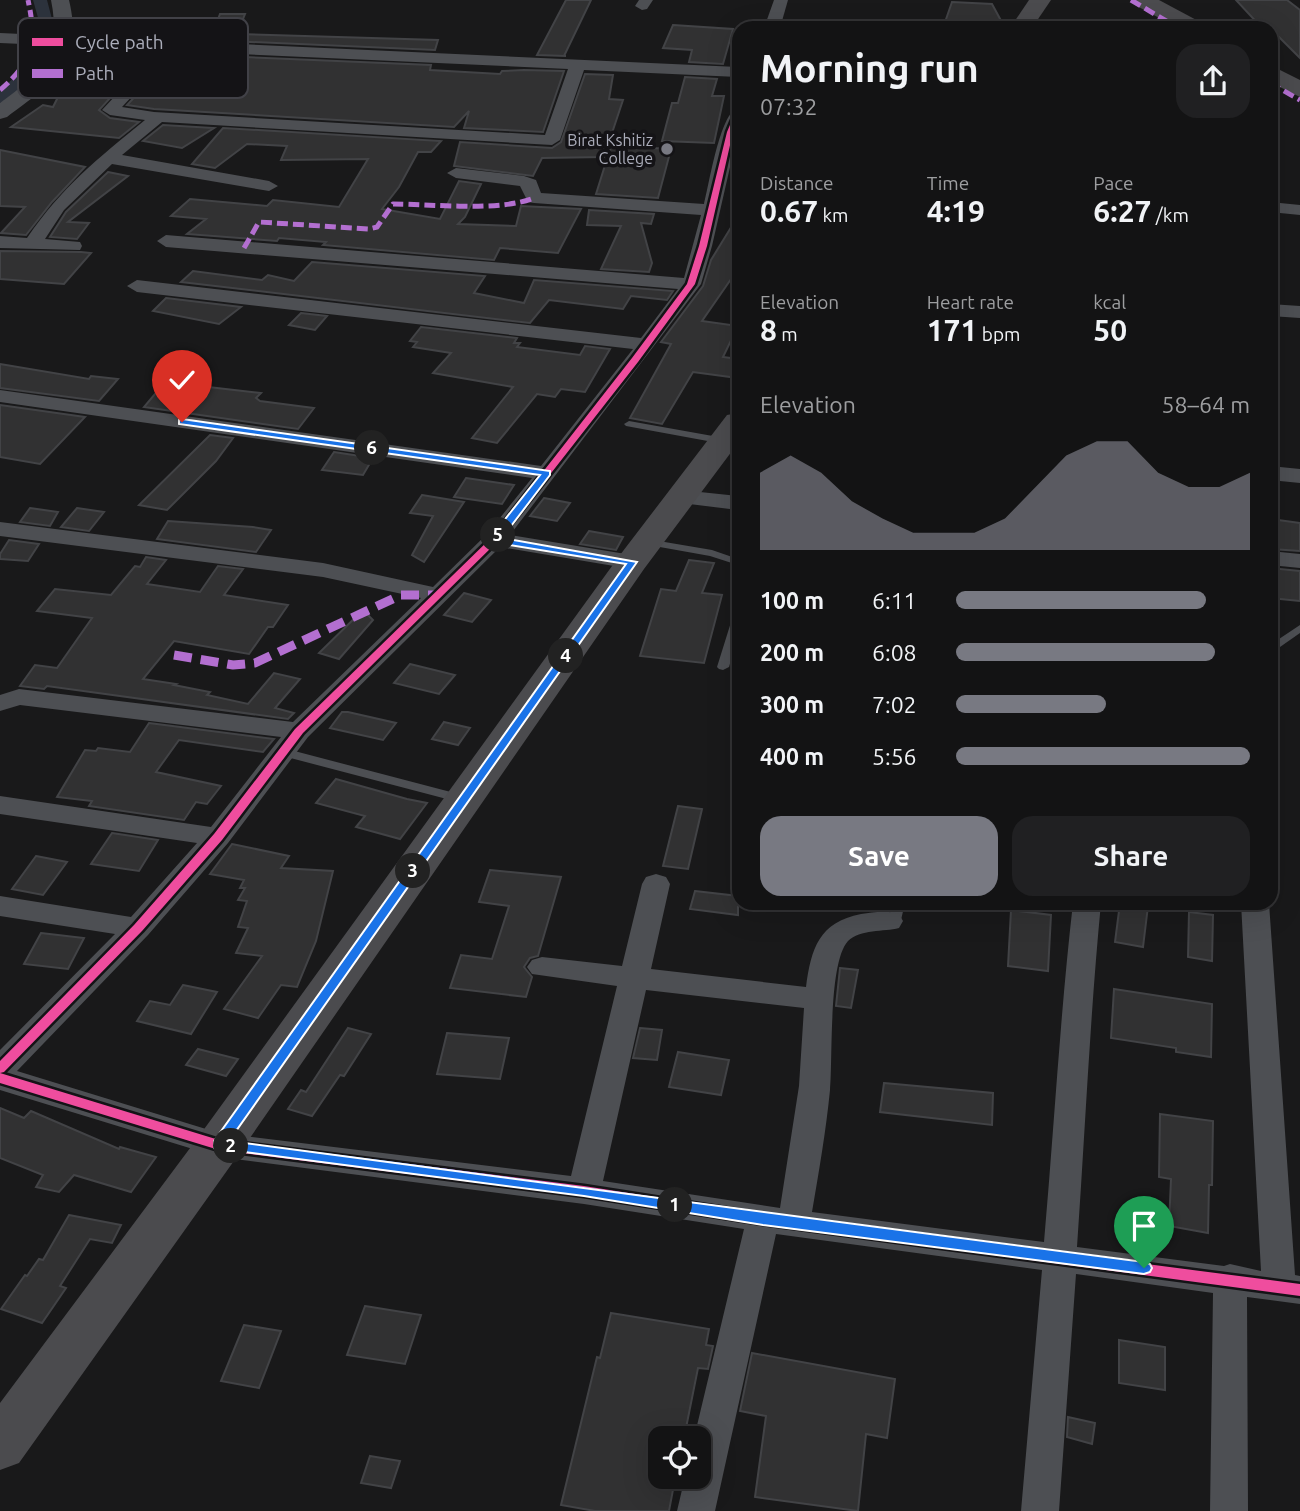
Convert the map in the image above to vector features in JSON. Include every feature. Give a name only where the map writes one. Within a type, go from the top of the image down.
[{"type":"main road","points":[[1026,21],[1040,0]]},
{"type":"main road","points":[[1143,0],[1193,21]]},
{"type":"main road","points":[[1173,0],[1198,21]]},
{"type":"main road","points":[[1278,61],[1300,73]]},
{"type":"main road","points":[[1278,77],[1300,90]]},
{"type":"main road","points":[[0,1446],[219,1145],[640,552],[731,432]]},
{"type":"street","points":[[60,0],[64,18]]},
{"type":"street","points":[[774,21],[781,0]]},
{"type":"street","points":[[0,38],[18,39]]},
{"type":"street","points":[[248,49],[732,72]]},
{"type":"street","points":[[121,98],[110,110],[159,117],[552,140],[578,64]]},
{"type":"street","points":[[0,113],[20,98]]},
{"type":"street","points":[[32,244],[57,207],[108,158],[159,117]]},
{"type":"street","points":[[0,1069],[138,928],[218,837],[299,731],[495,540],[691,284],[732,127]]},
{"type":"street","points":[[108,158],[270,186]]},
{"type":"street","points":[[456,173],[524,181],[530,184],[534,198],[710,210]]},
{"type":"street","points":[[1278,208],[1300,210]]},
{"type":"street","points":[[166,241],[691,284]]},
{"type":"street","points":[[0,242],[74,246]]},
{"type":"street","points":[[136,286],[646,344]]},
{"type":"street","points":[[1278,311],[1300,312]]},
{"type":"street","points":[[0,396],[546,473]]},
{"type":"street","points":[[1278,474],[1300,476]]},
{"type":"street","points":[[681,498],[732,502]]},
{"type":"street","points":[[0,529],[323,570],[438,595]]},
{"type":"street","points":[[495,540],[640,552]]},
{"type":"street","points":[[1278,559],[1300,561]]},
{"type":"street","points":[[0,703],[19,697],[299,731]]},
{"type":"street","points":[[0,804],[218,837]]},
{"type":"street","points":[[584,1191],[656,884]]},
{"type":"street","points":[[0,905],[138,928]]},
{"type":"street","points":[[1040,1511],[1072,1099],[1074,1024],[1086,910]]},
{"type":"street","points":[[0,1078],[219,1145],[584,1191],[779,1221],[1290,1288],[1256,910]]},
{"type":"street","points":[[696,1511],[815,1086],[819,999],[829,951],[838,934],[894,912]]},
{"type":"street","points":[[542,967],[819,999]]},
{"type":"street","points":[[1229,1511],[1230,1279]]},
{"type":"lane","points":[[629,424],[731,432]]},
{"type":"lane","points":[[640,552],[712,553],[732,560]]},
{"type":"lane","points":[[1278,645],[1300,628]]},
{"type":"lane","points":[[723,667],[732,638]]},
{"type":"lane","points":[[283,752],[464,799]]},
{"type":"building","points":[[566,0],[591,0],[564,56],[537,55]]},
{"type":"building","points":[[1236,0],[1287,0],[1300,10],[1300,58],[1278,36],[1278,21],[1256,21]]},
{"type":"building","points":[[952,2],[992,4],[1001,21],[945,21]]},
{"type":"building","points":[[220,14],[245,14],[243,18],[218,18]]},
{"type":"building","points":[[673,25],[732,29],[723,64],[689,62],[692,50],[663,48]]},
{"type":"building","points":[[248,34],[438,40],[435,50],[248,42]]},
{"type":"building","points":[[248,57],[431,65],[430,70],[500,74],[502,71],[564,71],[543,132],[464,128],[469,111],[454,127],[154,109],[127,105],[134,98],[248,98]]},
{"type":"building","points":[[585,74],[613,75],[609,99],[623,100],[604,157],[542,158],[533,176],[454,166],[460,142],[552,148],[561,142]]},
{"type":"building","points":[[685,77],[717,79],[712,96],[724,96],[714,143],[662,141],[672,103],[678,103]]},
{"type":"building","points":[[58,98],[110,98],[99,110],[110,118],[139,122],[119,138],[11,127],[43,105],[53,107]]},
{"type":"building","points":[[163,125],[214,128],[182,148],[143,141]]},
{"type":"building","points":[[223,128],[441,141],[431,152],[418,152],[399,187],[382,209],[440,219],[459,181],[481,184],[465,217],[458,224],[516,226],[521,206],[581,209],[558,253],[500,248],[494,260],[323,245],[326,242],[279,238],[277,241],[187,234],[206,219],[171,216],[190,199],[267,206],[273,200],[339,207],[368,159],[281,160],[287,146],[247,144],[215,168],[192,164]]},
{"type":"building","points":[[611,146],[671,149],[658,198],[596,194]]},
{"type":"building","points":[[0,150],[85,167],[26,235],[1,233],[25,207],[0,206]]},
{"type":"building","points":[[108,172],[128,176],[68,222],[89,223],[77,239],[50,237],[66,212]]},
{"type":"building","points":[[589,210],[654,214],[651,224],[641,223],[652,263],[649,272],[601,269],[621,226],[587,225]]},
{"type":"building","points":[[732,226],[732,278],[702,321],[732,325],[732,338],[723,357],[732,358],[732,377],[693,372],[662,424],[630,418],[671,344],[661,342],[703,286],[711,260]]},
{"type":"building","points":[[0,251],[91,253],[64,284],[0,279]]},
{"type":"building","points":[[312,262],[485,276],[474,293],[524,303],[534,280],[673,291],[667,300],[631,296],[623,309],[549,300],[530,323],[181,282],[193,271],[262,280],[268,275],[294,281]]},
{"type":"building","points":[[166,298],[241,307],[219,324],[153,311]]},
{"type":"building","points":[[301,313],[327,316],[315,330],[289,325]]},
{"type":"building","points":[[421,327],[517,338],[514,343],[520,343],[517,347],[580,355],[585,346],[610,349],[585,392],[561,389],[555,397],[537,394],[497,443],[472,438],[513,387],[433,373],[451,353],[413,347],[417,342],[410,341]]},
{"type":"building","points":[[0,364],[89,379],[91,376],[118,379],[99,401],[0,388]]},
{"type":"building","points":[[165,382],[261,393],[256,398],[260,401],[314,408],[298,429],[144,407]]},
{"type":"building","points":[[0,405],[85,417],[40,464],[0,457]]},
{"type":"building","points":[[210,435],[233,438],[216,461],[167,510],[139,505]]},
{"type":"building","points":[[334,452],[373,458],[363,475],[322,470]]},
{"type":"building","points":[[466,478],[514,485],[502,504],[454,497]]},
{"type":"building","points":[[422,495],[464,502],[424,562],[412,555],[433,516],[410,513]]},
{"type":"building","points":[[544,498],[570,503],[557,521],[530,516]]},
{"type":"building","points":[[30,508],[58,512],[50,526],[20,522]]},
{"type":"building","points":[[77,508],[104,512],[89,531],[61,527]]},
{"type":"building","points":[[1278,520],[1300,523],[1300,551],[1278,549]]},
{"type":"building","points":[[168,521],[271,530],[256,552],[157,539]]},
{"type":"building","points":[[589,531],[623,537],[616,550],[580,544]]},
{"type":"building","points":[[9,540],[39,544],[28,561],[0,559],[0,554]]},
{"type":"building","points":[[146,557],[166,560],[147,584],[200,592],[218,566],[243,569],[224,595],[288,605],[249,654],[174,641],[143,679],[210,692],[207,695],[248,704],[274,673],[300,679],[275,708],[294,713],[288,719],[47,686],[44,689],[20,686],[35,665],[57,668],[92,618],[37,611],[55,589],[111,595],[135,566],[140,567]]},
{"type":"building","points":[[689,560],[714,563],[702,593],[722,595],[704,663],[640,656],[661,589],[676,591]]},
{"type":"building","points":[[1278,569],[1300,571],[1300,601],[1278,599]]},
{"type":"building","points":[[464,593],[491,600],[472,622],[444,615]]},
{"type":"building","points":[[363,610],[373,620],[339,659],[319,653]]},
{"type":"building","points":[[410,664],[455,675],[439,694],[394,683]]},
{"type":"building","points":[[342,712],[396,723],[383,740],[330,728]]},
{"type":"building","points":[[444,722],[470,728],[458,745],[432,739]]},
{"type":"building","points":[[149,723],[274,739],[263,752],[179,740],[156,772],[221,786],[207,804],[196,802],[184,820],[89,806],[92,801],[57,797],[85,750],[96,751],[98,748],[130,752]]},
{"type":"building","points":[[336,779],[427,803],[400,839],[356,827],[365,816],[316,803]]},
{"type":"building","points":[[678,806],[702,809],[688,869],[663,866]]},
{"type":"building","points":[[112,833],[158,840],[139,871],[91,864]]},
{"type":"building","points":[[232,844],[289,856],[281,868],[333,871],[316,941],[297,987],[281,985],[258,1018],[224,1009],[262,956],[236,953],[248,928],[238,927],[247,901],[238,900],[245,888],[240,888],[244,880],[210,874]]},
{"type":"building","points":[[36,856],[67,862],[43,895],[12,889]]},
{"type":"building","points":[[490,870],[561,877],[538,956],[530,958],[524,967],[532,977],[526,997],[450,988],[461,955],[492,959],[509,906],[479,902]]},
{"type":"building","points":[[695,891],[732,895],[732,910],[738,910],[738,915],[690,909]]},
{"type":"building","points":[[1011,910],[1051,915],[1048,971],[1008,966]]},
{"type":"building","points":[[1119,910],[1148,910],[1143,947],[1115,942]]},
{"type":"building","points":[[1189,912],[1213,915],[1212,961],[1188,957]]},
{"type":"building","points":[[41,933],[84,938],[68,969],[24,964]]},
{"type":"building","points":[[840,968],[858,970],[851,1008],[836,1006]]},
{"type":"building","points":[[183,985],[217,992],[191,1034],[137,1021],[150,1001],[170,1005]]},
{"type":"building","points":[[1114,989],[1212,1004],[1211,1057],[1176,1052],[1176,1048],[1111,1038]]},
{"type":"building","points":[[348,1028],[371,1034],[344,1076],[340,1075],[312,1116],[288,1109],[301,1090],[306,1092]]},
{"type":"building","points":[[640,1028],[662,1030],[657,1060],[633,1058]]},
{"type":"building","points":[[447,1033],[509,1038],[500,1079],[437,1074]]},
{"type":"building","points":[[198,1049],[238,1059],[226,1076],[186,1065]]},
{"type":"building","points":[[678,1052],[729,1060],[721,1095],[669,1087]]},
{"type":"building","points":[[884,1083],[993,1093],[992,1125],[880,1112]]},
{"type":"building","points":[[0,1108],[24,1118],[31,1111],[119,1149],[120,1147],[156,1157],[131,1192],[74,1175],[59,1192],[36,1187],[43,1175],[0,1158]]},
{"type":"building","points":[[1160,1114],[1213,1121],[1208,1233],[1169,1226],[1171,1179],[1159,1177]]},
{"type":"building","points":[[69,1215],[121,1225],[112,1243],[90,1239],[60,1286],[66,1288],[42,1323],[1,1309],[25,1275],[27,1276],[39,1259],[43,1260]]},
{"type":"building","points":[[365,1306],[421,1315],[405,1364],[347,1355]]},
{"type":"building","points":[[611,1313],[709,1329],[706,1345],[713,1346],[708,1369],[698,1368],[686,1426],[648,1426],[648,1489],[673,1489],[669,1511],[595,1511],[561,1505],[597,1357],[600,1358]]},
{"type":"building","points":[[244,1325],[281,1331],[259,1388],[221,1381]]},
{"type":"building","points":[[1119,1340],[1165,1347],[1165,1390],[1119,1383]]},
{"type":"building","points":[[752,1353],[895,1379],[887,1438],[866,1434],[858,1511],[755,1497],[766,1416],[740,1411]]},
{"type":"building","points":[[1068,1417],[1095,1423],[1092,1444],[1067,1437]]},
{"type":"building","points":[[370,1456],[400,1461],[391,1488],[361,1483]]},
{"type":"waterway","points":[[40,0],[45,18]]},
{"type":"waterway","points":[[0,98],[18,82]]},
{"type":"marked path","points":[[28,0],[32,18]]},
{"type":"marked path","points":[[1131,0],[1166,21]]},
{"type":"marked path","points":[[0,90],[18,74]]},
{"type":"marked path","points":[[1278,88],[1300,100]]},
{"type":"marked path","points":[[244,248],[259,222],[369,229],[377,227],[393,204],[493,205],[524,202],[534,198]]},
{"type":"marked path","points":[[174,655],[233,665],[255,663],[401,595],[438,595]]},
{"type":"cycle path","points":[[0,1069],[138,928],[218,837],[299,731],[495,539],[635,360],[691,284],[732,127]]},
{"type":"cycle path","points":[[0,1078],[219,1145],[584,1191],[763,1219],[1300,1290]]},
{"type":"place","name":"Birat Kshitiz College","points":[[667,149]]},
{"type":"route","points":[[182,422],[546,473],[495,540],[632,562],[219,1145],[584,1191],[763,1219],[1144,1268]]}]
